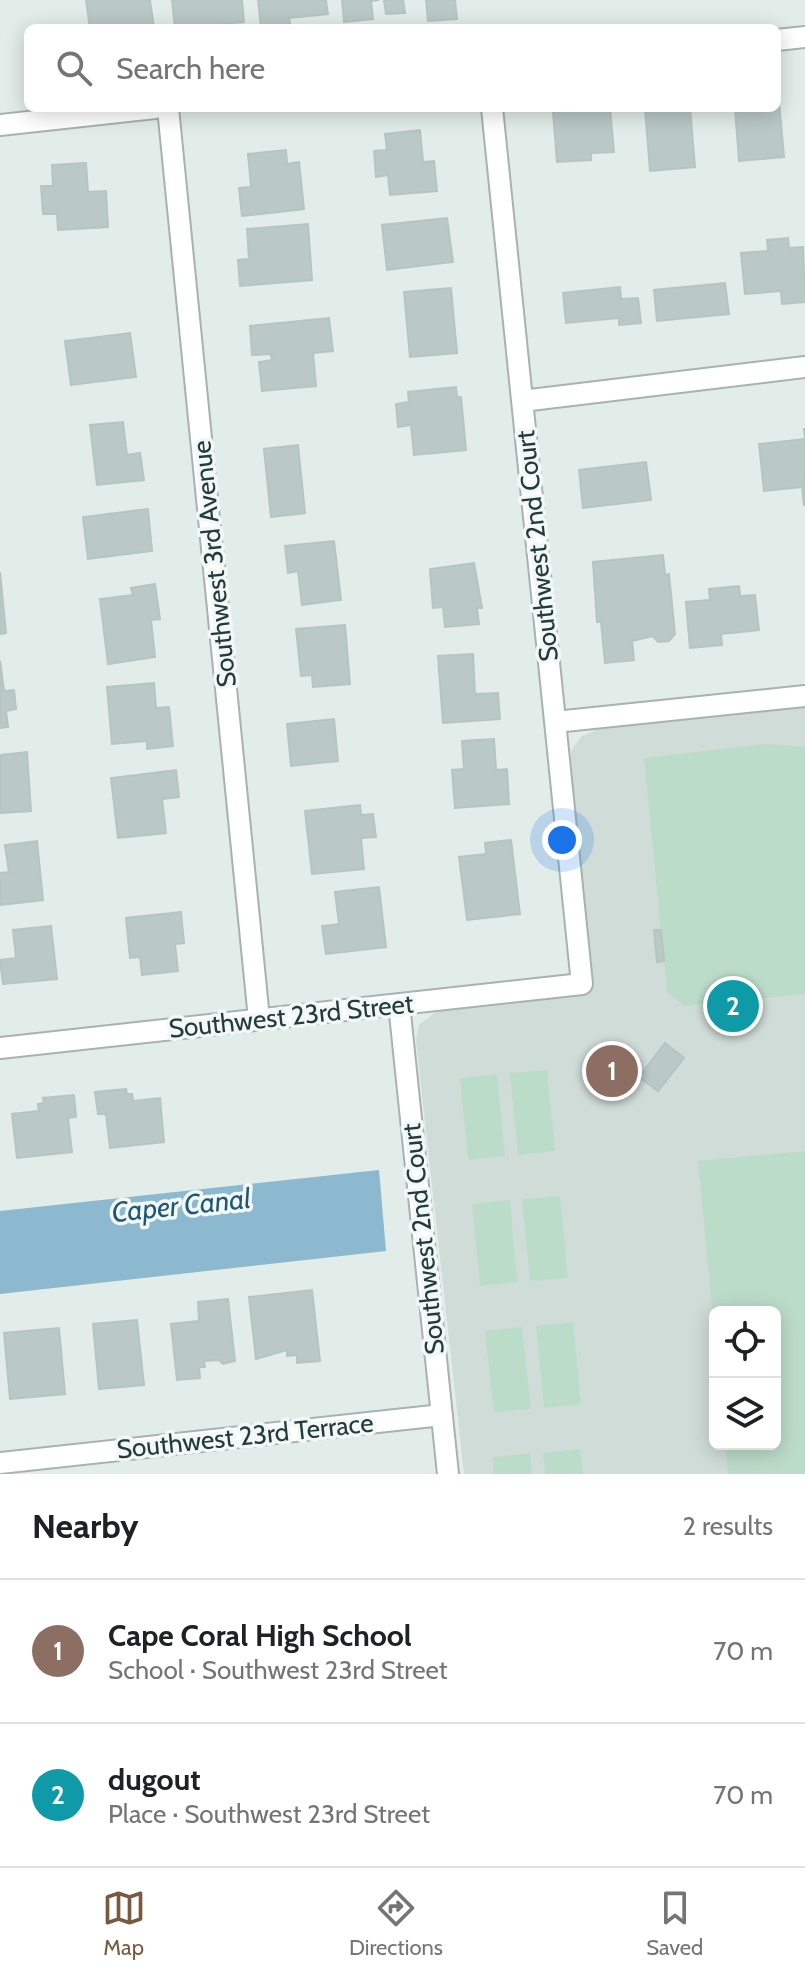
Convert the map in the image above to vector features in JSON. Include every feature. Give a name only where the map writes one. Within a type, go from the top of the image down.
[{"type":"street","points":[[781,40],[805,37]]},
{"type":"street","points":[[0,125],[119,112]]},
{"type":"street","name":"Southwest 3rd Avenue","points":[[168,112],[259,1019]]},
{"type":"street","name":"Southwest 2nd Court","points":[[492,112],[582,984]]},
{"type":"street","points":[[522,401],[805,367]]},
{"type":"street","points":[[555,722],[805,696]]},
{"type":"street","name":"Southwest 23rd Street","points":[[0,1048],[582,984]]},
{"type":"street","name":"Southwest 2nd Court","points":[[399,1004],[448,1474]]},
{"type":"street","name":"Southwest 23rd Terrace","points":[[0,1463],[442,1415]]},
{"type":"shaded area","points":[[805,706],[805,1474],[464,1474],[416,1040],[419,1025],[441,1008],[590,993],[568,768],[572,749],[582,736],[599,729]]},
{"type":"green space","points":[[766,744],[805,747],[805,994],[684,1006],[667,992],[644,758]]},
{"type":"green space","points":[[547,1070],[555,1151],[518,1155],[510,1073]]},
{"type":"green space","points":[[497,1074],[505,1156],[468,1160],[460,1078]]},
{"type":"green space","points":[[805,1151],[805,1474],[728,1474],[726,1450],[781,1450],[781,1306],[712,1306],[698,1161]]},
{"type":"green space","points":[[560,1196],[568,1278],[530,1281],[522,1199]]},
{"type":"green space","points":[[510,1200],[517,1282],[480,1286],[472,1204]]},
{"type":"green space","points":[[573,1322],[581,1404],[544,1408],[536,1326]]},
{"type":"green space","points":[[522,1327],[531,1409],[494,1412],[485,1331]]},
{"type":"green space","points":[[580,1449],[583,1474],[545,1474],[543,1453]]},
{"type":"green space","points":[[530,1453],[532,1474],[494,1474],[493,1457]]},
{"type":"water","name":"Caper Canal","points":[[379,1170],[386,1251],[0,1294],[0,1211]]},
{"type":"building","points":[[86,0],[150,0],[153,24],[89,24]]},
{"type":"building","points":[[172,0],[242,0],[244,22],[175,24]]},
{"type":"building","points":[[258,0],[326,0],[328,14],[289,18],[290,24],[261,24]]},
{"type":"building","points":[[342,0],[379,0],[371,1],[373,19],[344,22]]},
{"type":"building","points":[[384,0],[403,0],[405,13],[386,14]]},
{"type":"building","points":[[426,0],[455,0],[457,19],[428,21]]},
{"type":"building","points":[[553,112],[610,112],[614,152],[591,153],[591,160],[557,162]]},
{"type":"building","points":[[645,112],[690,112],[695,167],[650,171]]},
{"type":"building","points":[[735,112],[780,112],[784,157],[739,161]]},
{"type":"building","points":[[420,130],[423,162],[434,161],[437,191],[390,195],[388,175],[376,177],[374,151],[387,150],[385,134]]},
{"type":"building","points":[[286,150],[287,164],[299,162],[304,209],[242,216],[239,188],[251,187],[248,154]]},
{"type":"building","points":[[86,163],[88,192],[106,191],[108,227],[58,230],[57,214],[43,214],[41,186],[53,186],[52,165]]},
{"type":"building","points":[[447,218],[453,262],[387,270],[382,225]]},
{"type":"building","points":[[308,224],[312,280],[240,286],[238,260],[249,259],[247,229]]},
{"type":"building","points":[[788,238],[789,248],[803,247],[805,302],[782,304],[781,291],[745,294],[741,253],[768,251],[767,240]]},
{"type":"building","points":[[725,283],[729,314],[657,321],[654,290]]},
{"type":"building","points":[[620,287],[621,299],[638,298],[641,323],[619,325],[619,318],[566,323],[563,293]]},
{"type":"building","points":[[451,288],[457,353],[410,357],[404,292]]},
{"type":"building","points":[[329,318],[333,351],[313,353],[316,386],[262,391],[259,362],[272,360],[271,354],[252,355],[250,326]]},
{"type":"building","points":[[130,333],[136,377],[71,385],[65,341]]},
{"type":"building","points":[[456,387],[457,397],[461,397],[466,450],[414,455],[411,425],[398,427],[396,404],[409,402],[408,392]]},
{"type":"building","points":[[123,422],[127,455],[140,453],[144,480],[97,485],[90,425]]},
{"type":"building","points":[[805,439],[804,506],[802,487],[764,491],[759,444]]},
{"type":"building","points":[[298,445],[305,513],[271,517],[264,449]]},
{"type":"building","points":[[646,462],[651,500],[583,508],[579,470]]},
{"type":"building","points":[[148,509],[152,551],[88,559],[83,517]]},
{"type":"building","points":[[334,541],[341,600],[302,605],[298,571],[288,573],[285,546]]},
{"type":"building","points":[[663,555],[665,575],[669,574],[675,634],[669,641],[658,642],[653,636],[632,641],[634,660],[605,663],[601,622],[597,622],[593,562]]},
{"type":"building","points":[[474,563],[482,608],[477,608],[479,624],[445,627],[443,607],[433,608],[430,569]]},
{"type":"building","points":[[0,572],[6,633],[0,634]]},
{"type":"building","points":[[155,584],[160,619],[151,620],[155,657],[108,664],[100,599],[133,595],[131,588]]},
{"type":"building","points":[[739,586],[740,596],[755,595],[759,630],[721,634],[722,645],[690,648],[686,602],[710,600],[709,589]]},
{"type":"building","points":[[345,625],[350,684],[313,687],[312,675],[301,676],[296,629]]},
{"type":"building","points":[[473,654],[475,694],[498,693],[500,719],[443,723],[438,656]]},
{"type":"building","points":[[0,661],[4,691],[14,690],[16,709],[6,711],[8,727],[0,728]]},
{"type":"building","points":[[154,683],[156,708],[169,707],[173,746],[147,749],[147,741],[112,744],[107,687]]},
{"type":"building","points":[[334,719],[338,761],[291,766],[287,724]]},
{"type":"building","points":[[494,739],[496,770],[507,769],[509,804],[455,808],[452,770],[464,769],[462,741]]},
{"type":"building","points":[[27,752],[31,811],[0,813],[0,755]]},
{"type":"building","points":[[176,770],[179,797],[162,799],[166,833],[118,838],[111,778]]},
{"type":"building","points":[[360,805],[361,815],[373,814],[376,837],[361,838],[364,869],[312,874],[305,811]]},
{"type":"building","points":[[511,840],[520,914],[467,920],[459,857],[486,854],[485,843]]},
{"type":"building","points":[[37,841],[43,900],[0,905],[0,873],[9,872],[5,845]]},
{"type":"building","points":[[379,887],[386,947],[326,954],[322,926],[339,924],[335,892]]},
{"type":"building","points":[[181,912],[184,943],[175,944],[178,971],[142,975],[140,957],[130,958],[126,918]]},
{"type":"building","points":[[51,926],[57,979],[3,984],[0,960],[16,958],[13,930]]},
{"type":"building","points":[[654,930],[661,930],[664,961],[657,962]]},
{"type":"building","points":[[749,1000],[750,1008],[716,1012],[715,1003]]},
{"type":"building","points":[[665,1043],[684,1058],[658,1091],[639,1077]]},
{"type":"building","points":[[126,1089],[127,1094],[132,1094],[133,1101],[160,1098],[164,1142],[110,1148],[106,1114],[98,1114],[95,1092]]},
{"type":"building","points":[[74,1095],[76,1117],[68,1118],[72,1152],[17,1158],[12,1114],[39,1111],[38,1104],[44,1103],[43,1098]]},
{"type":"building","points":[[312,1290],[320,1361],[297,1363],[297,1355],[287,1356],[287,1350],[256,1359],[249,1297]]},
{"type":"building","points":[[228,1299],[235,1361],[223,1364],[219,1360],[204,1361],[205,1367],[199,1367],[200,1378],[177,1380],[171,1324],[199,1321],[198,1302]]},
{"type":"building","points":[[137,1320],[144,1385],[99,1389],[93,1324]]},
{"type":"building","points":[[59,1328],[65,1394],[10,1399],[4,1333]]},
{"type":"place","name":"dugout","points":[[733,1006]]},
{"type":"place","name":"Cape Coral High School","points":[[612,1071]]}]
